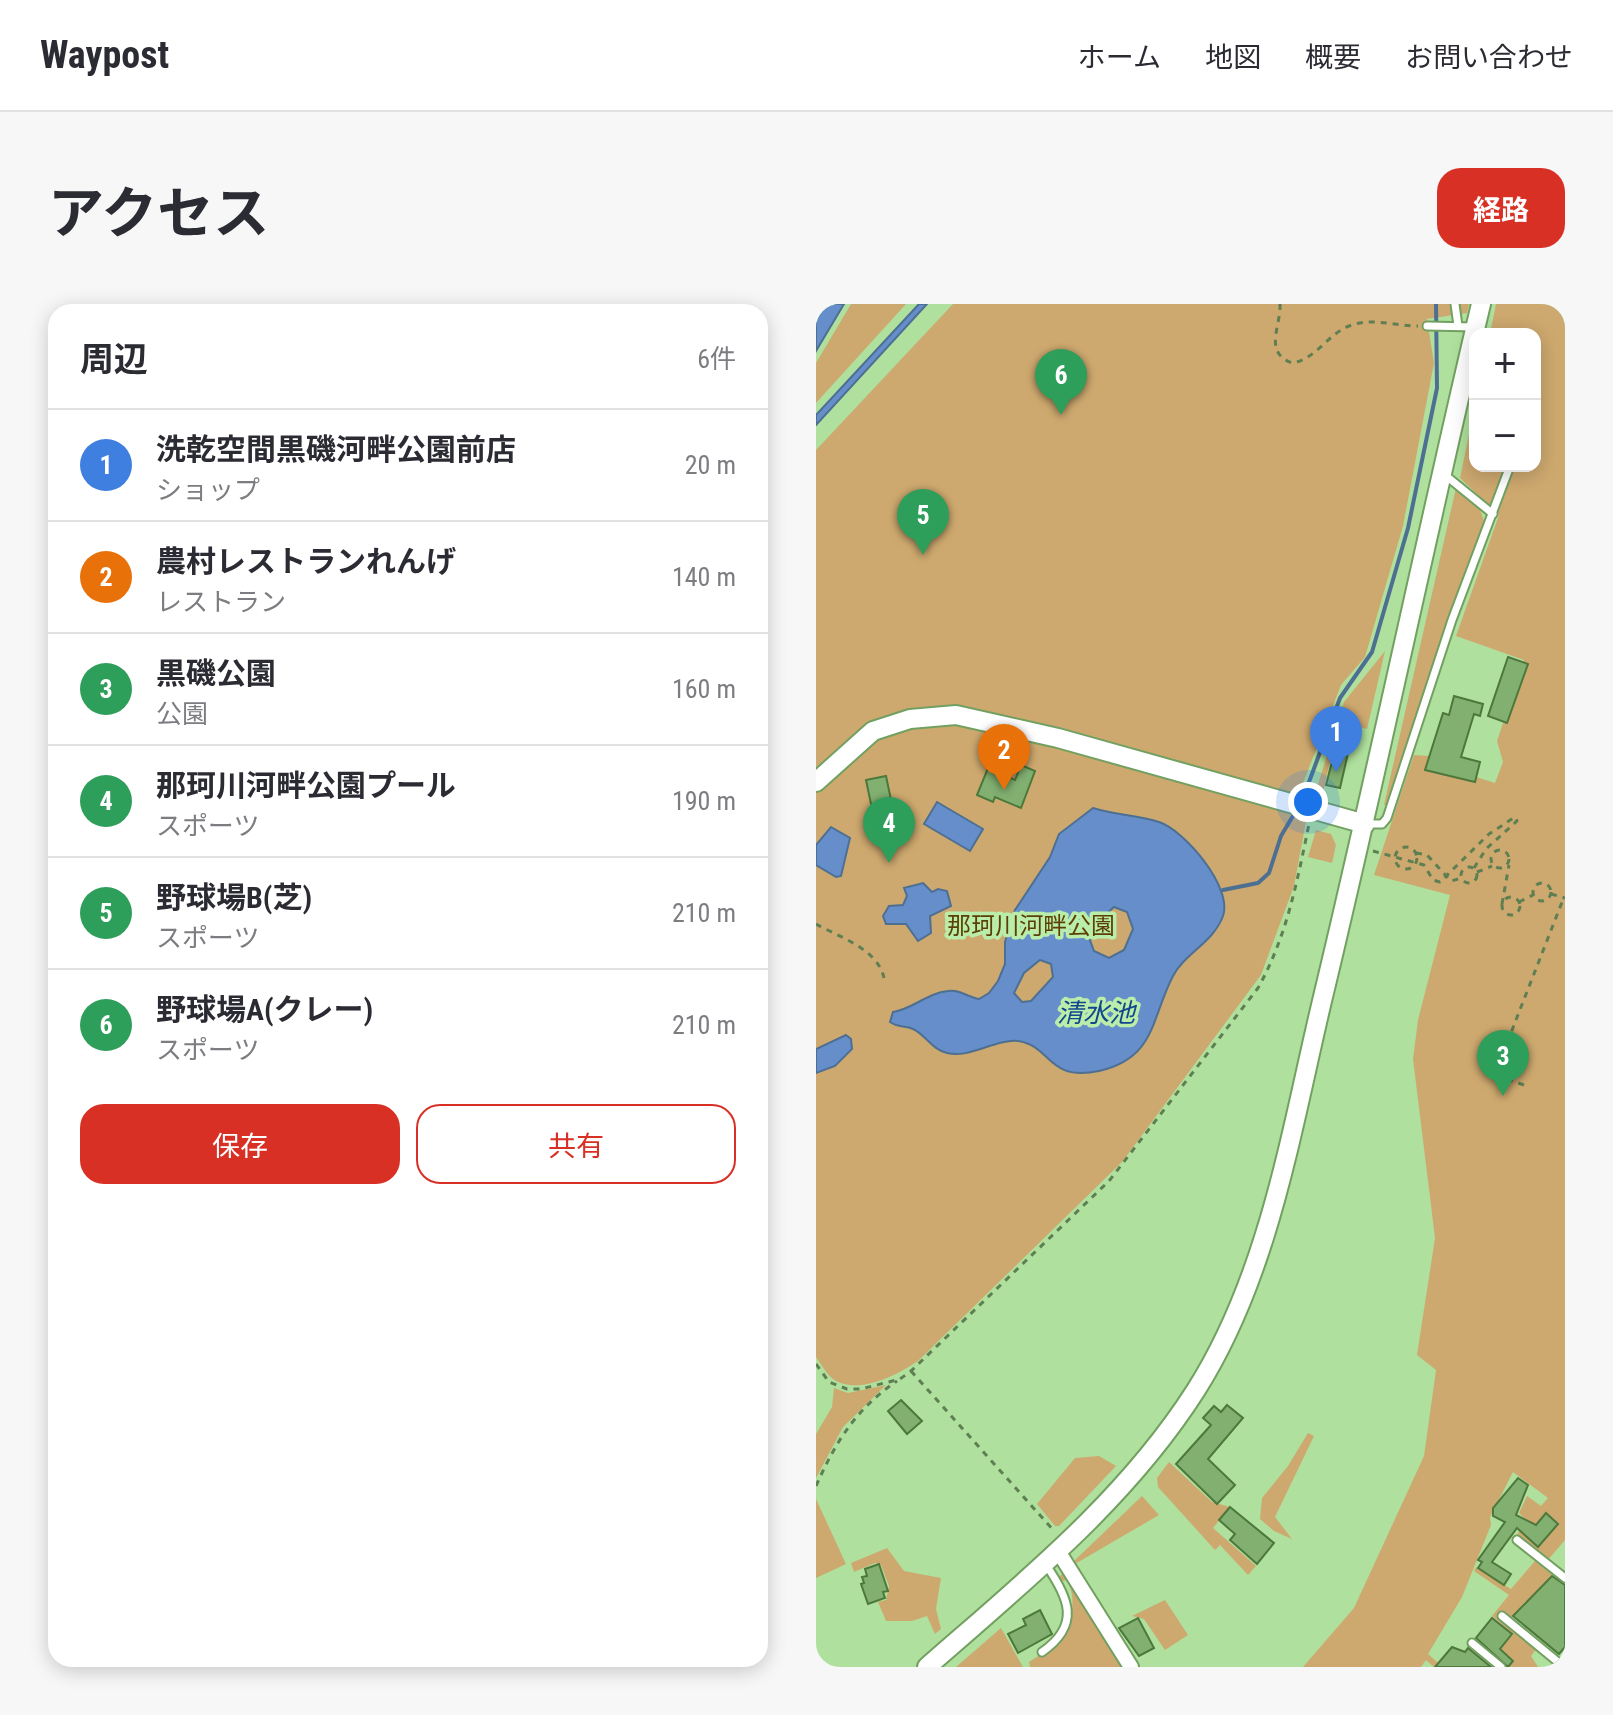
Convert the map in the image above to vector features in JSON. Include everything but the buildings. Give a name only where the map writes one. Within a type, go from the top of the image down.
[{"type":"street","points":[[927,1667],[1056,1553],[1158,1446],[1227,1332],[1277,1190],[1365,824],[1443,473],[1467,328],[1481,304]]},
{"type":"street","points":[[816,782],[851,747],[873,731],[910,719],[956,715],[1058,738],[1365,824]]},
{"type":"street","points":[[1056,1553],[1131,1667]]},
{"type":"lane","points":[[1427,326],[1467,328],[1455,304]]},
{"type":"lane","points":[[1365,824],[1382,824],[1387,818],[1452,620],[1508,472]]},
{"type":"lane","points":[[1443,473],[1493,514]]},
{"type":"lane","points":[[1517,1540],[1565,1578]]},
{"type":"lane","points":[[1042,1652],[1059,1641],[1067,1625],[1065,1595],[1056,1553]]},
{"type":"lane","points":[[1502,1616],[1564,1667]]},
{"type":"lane","points":[[1472,1643],[1501,1667]]},
{"type":"path","points":[[1280,304],[1275,348],[1278,356],[1292,363],[1300,362],[1347,326],[1367,322],[1427,326]]},
{"type":"path","points":[[816,1486],[843,1430],[869,1401],[911,1371],[1109,1181],[1258,988],[1273,962],[1292,909],[1312,809]]},
{"type":"path","points":[[1359,848],[1424,865],[1433,880],[1440,882],[1489,834],[1515,817],[1517,821],[1493,842],[1472,883],[1462,878],[1451,881],[1427,855],[1404,847],[1395,857]]},
{"type":"path","points":[[1493,865],[1493,854],[1501,850],[1509,856],[1502,904],[1504,912],[1511,915],[1518,911],[1519,902]]},
{"type":"path","points":[[1395,857],[1399,867],[1409,869],[1415,864],[1416,853]]},
{"type":"path","points":[[1462,878],[1466,867],[1476,870],[1493,865],[1501,869],[1508,864]]},
{"type":"path","points":[[1533,895],[1535,886],[1543,883],[1548,885],[1551,894]]},
{"type":"path","points":[[1533,895],[1542,901],[1551,894]]},
{"type":"path","points":[[1524,1085],[1504,1078],[1498,1066],[1564,898],[1551,894]]},
{"type":"path","points":[[1519,902],[1533,895]]},
{"type":"path","points":[[1502,904],[1509,897],[1519,902]]},
{"type":"path","points":[[816,924],[870,955],[880,965],[884,978]]},
{"type":"path","points":[[816,1364],[829,1382],[847,1389],[900,1379]]},
{"type":"path","points":[[911,1371],[1056,1553]]},
{"type":"green space","points":[[851,304],[906,304],[816,403],[816,363]]},
{"type":"green space","name":"那珂川河畔公園","points":[[953,304],[1469,304],[1467,313],[1427,319],[1434,363],[1403,526],[1365,657],[1341,685],[1298,796],[1307,816],[1294,886],[1261,975],[1122,1162],[918,1361],[878,1381],[856,1385],[830,1377],[816,1357],[816,450]]},
{"type":"green space","points":[[1496,304],[1565,304],[1565,1540],[1547,1561],[1517,1535],[1526,1520],[1519,1513],[1527,1496],[1541,1506],[1548,1498],[1513,1472],[1490,1517],[1491,1525],[1462,1597],[1428,1654],[1443,1667],[1434,1667],[1426,1660],[1421,1667],[1303,1667],[1354,1608],[1424,1456],[1436,1370],[1417,1355],[1435,1238],[1413,1059],[1418,1020],[1450,895],[1374,875],[1414,755],[1429,756],[1426,770],[1474,782],[1476,777],[1495,783],[1503,762],[1497,741],[1524,660],[1456,636],[1499,515],[1460,478],[1469,434],[1469,472],[1541,472],[1541,328],[1491,328]]},
{"type":"green space","points":[[1456,488],[1480,510],[1485,524],[1448,618],[1384,805]]},
{"type":"green space","points":[[1385,651],[1367,729],[1345,724],[1329,765],[1321,802],[1313,800],[1344,702]]},
{"type":"green space","points":[[1316,830],[1331,834],[1336,845],[1332,863],[1308,857]]},
{"type":"green space","points":[[886,1385],[843,1427],[816,1478],[816,1434],[832,1407],[834,1388],[848,1393]]},
{"type":"green space","points":[[1308,1433],[1314,1436],[1275,1517],[1292,1539],[1274,1531],[1260,1519],[1262,1498],[1288,1466]]},
{"type":"green space","points":[[1099,1456],[1116,1466],[1059,1526],[1055,1526],[1037,1504],[1075,1458]]},
{"type":"green space","points":[[1169,1462],[1212,1502],[1230,1507],[1213,1528],[1256,1566],[1248,1575],[1220,1545],[1215,1550],[1158,1487],[1157,1478]]},
{"type":"green space","points":[[1142,1496],[1159,1515],[1075,1564],[1073,1562]]},
{"type":"green space","points":[[816,1499],[846,1564],[816,1578]]},
{"type":"green space","points":[[887,1548],[904,1571],[941,1578],[936,1609],[941,1629],[935,1634],[927,1616],[912,1621],[886,1621],[878,1602],[886,1600],[889,1586],[881,1565],[875,1563],[854,1572],[851,1563]]},
{"type":"green space","points":[[1535,1561],[1552,1574],[1530,1606],[1525,1602],[1507,1623],[1537,1648],[1531,1656],[1538,1667],[1507,1667],[1494,1657],[1513,1634],[1492,1616],[1509,1595],[1474,1571],[1476,1567],[1511,1589]]},
{"type":"green space","points":[[1065,1571],[1124,1667],[1030,1667],[1029,1662],[1053,1648],[1069,1631],[1072,1596],[1067,1580],[1062,1581],[1059,1577]]},
{"type":"green space","points":[[1165,1600],[1188,1635],[1165,1650],[1144,1619],[1132,1616]]},
{"type":"green space","points":[[1001,1628],[1023,1667],[956,1667]]},
{"type":"water","points":[[816,304],[844,304],[816,351]]},
{"type":"water","points":[[919,304],[927,304],[816,425],[816,415]]},
{"type":"water","points":[[937,802],[983,829],[970,851],[924,824]]},
{"type":"water","name":"清水池","points":[[1093,808],[1159,822],[1193,848],[1221,890],[1223,916],[1213,934],[1173,976],[1142,1046],[1132,1057],[1118,1065],[1099,1071],[1069,1072],[1059,1068],[1029,1044],[1009,1041],[964,1053],[947,1053],[913,1029],[890,1022],[893,1012],[940,992],[956,991],[979,999],[989,993],[1005,964],[1005,942],[1015,910],[1050,857],[1059,834]],"holes":[[[1114,907],[1127,912],[1133,929],[1124,950],[1109,958],[1094,951],[1090,940],[1098,921]],[[1040,960],[1051,964],[1053,977],[1031,1001],[1022,1002],[1014,993],[1024,973]]]},
{"type":"water","points":[[831,827],[850,838],[841,876],[836,877],[816,865],[816,845]]},
{"type":"water","points":[[923,883],[932,892],[938,889],[947,891],[951,906],[930,916],[931,933],[918,941],[906,924],[886,924],[883,916],[889,906],[903,905],[907,896],[904,888]]},
{"type":"water","points":[[846,1035],[851,1039],[852,1049],[835,1066],[816,1073],[816,1049]]},
{"type":"waterway","points":[[1302,801],[1340,698],[1372,652],[1408,528],[1437,388],[1436,304]]},
{"type":"waterway","points":[[1223,890],[1258,883],[1269,873],[1281,836],[1297,809]]},
{"type":"place","name":"野球場A(クレー)","points":[[1061,415]]},
{"type":"place","name":"野球場B(芝)","points":[[923,555]]},
{"type":"place","name":"洗乾空間黒磯河畔公園前店","points":[[1336,772]]},
{"type":"place","name":"農村レストランれんげ","points":[[1004,790]]},
{"type":"place","name":"那珂川河畔公園プール","points":[[889,863]]},
{"type":"place","name":"黒磯公園","points":[[1503,1096]]}]
